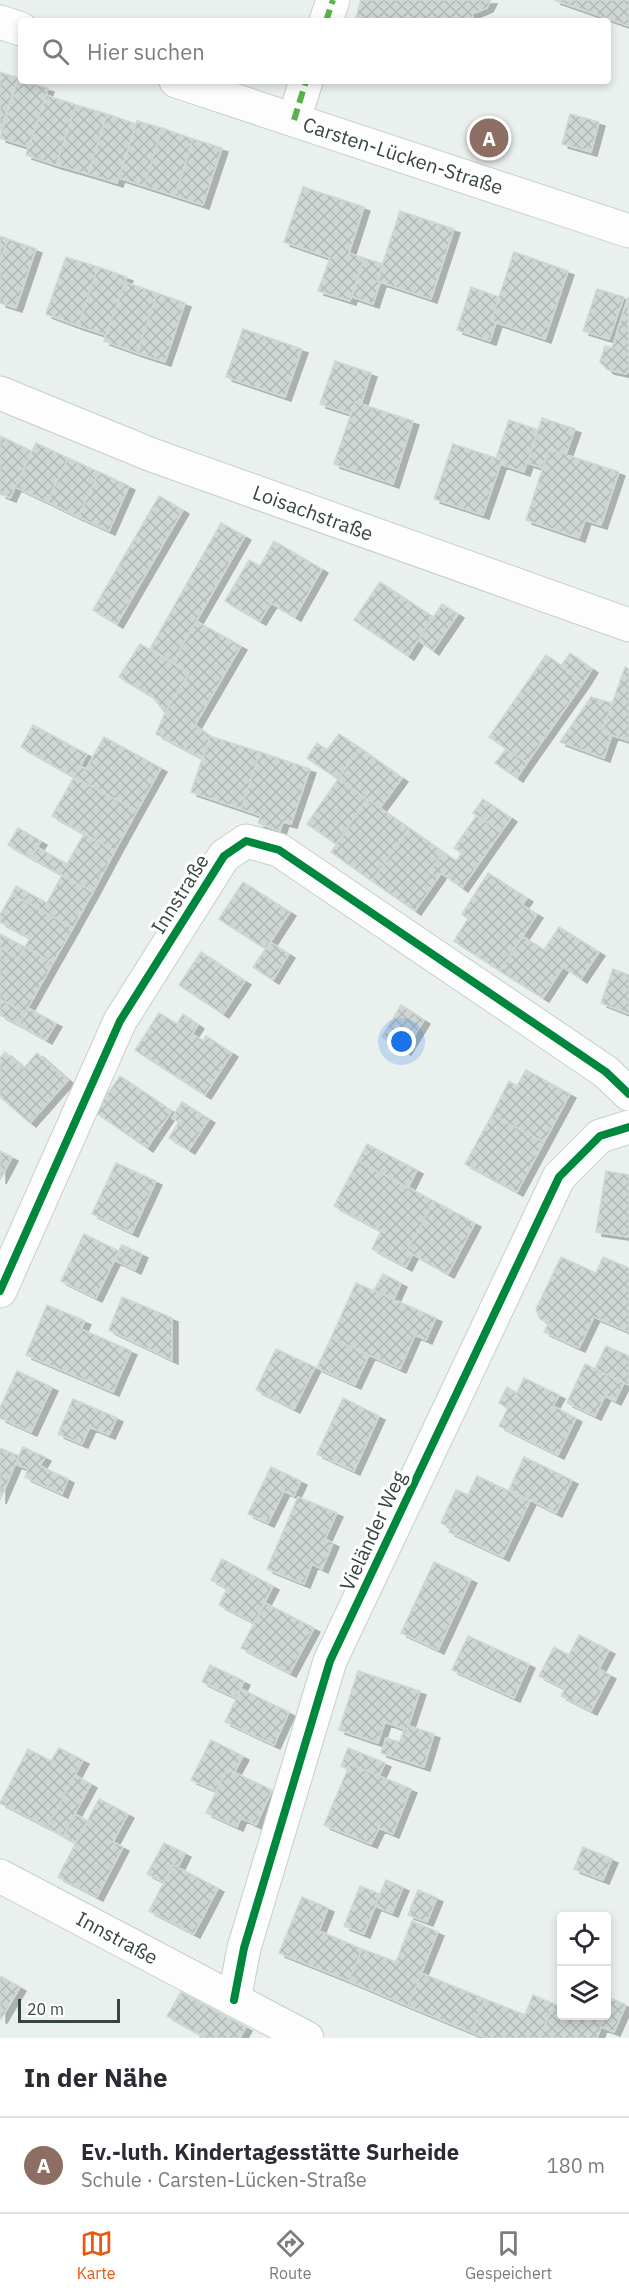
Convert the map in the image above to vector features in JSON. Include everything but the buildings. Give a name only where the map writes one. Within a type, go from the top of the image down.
[{"type":"street","points":[[327,18],[333,0]]},
{"type":"street","points":[[0,22],[18,28]]},
{"type":"street","name":"Carsten-Lücken-Straße","points":[[185,84],[629,231]]},
{"type":"street","points":[[294,120],[305,84]]},
{"type":"street","name":"Loisachstraße","points":[[0,393],[152,455],[629,625]]},
{"type":"street","name":"Innstraße","points":[[0,1291],[120,1021],[224,856],[246,841],[279,850],[606,1072],[629,1094]]},
{"type":"street","name":"Vieländer Weg","points":[[234,2000],[244,1948],[330,1661],[559,1178],[600,1136],[629,1127]]},
{"type":"street","name":"Innstraße","points":[[0,1876],[234,2000]]},
{"type":"street","points":[[234,2000],[307,2038]]},
{"type":"marked path","points":[[327,18],[333,0]]},
{"type":"marked path","points":[[294,120],[305,84]]},
{"type":"cycle path","points":[[0,1291],[120,1021],[224,856],[246,841],[279,850],[606,1072],[629,1094]]},
{"type":"cycle path","points":[[234,2000],[244,1948],[330,1661],[559,1177],[600,1136],[629,1127]]},
{"type":"place","name":"Ev.-luth. Kindertagesstätte Surheide","points":[[489,138]]}]
